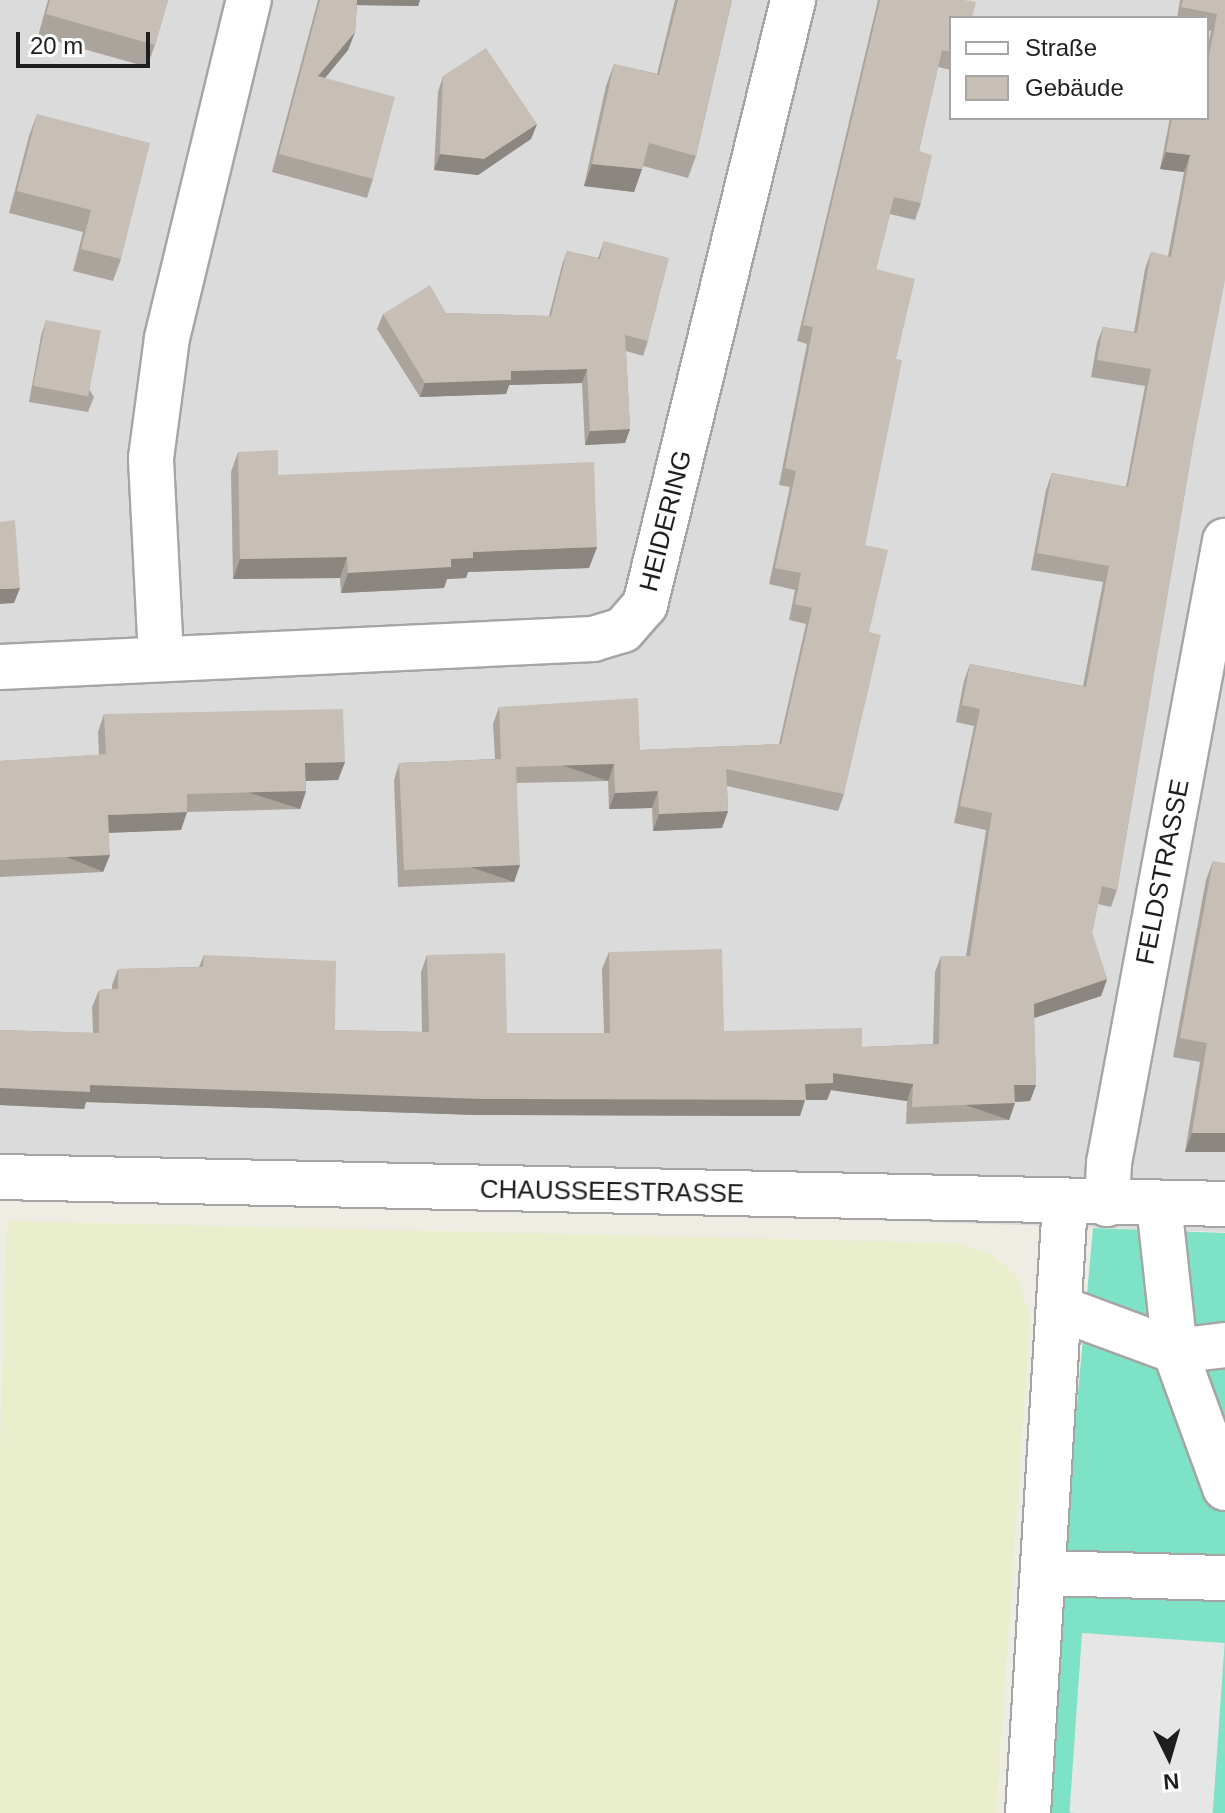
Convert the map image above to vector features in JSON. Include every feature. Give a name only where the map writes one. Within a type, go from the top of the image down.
[{"type":"street","points":[[161,657],[151,458],[167,338],[249,0]]},
{"type":"street","name":"HEIDERING","points":[[0,667],[593,639],[623,630],[645,605],[793,0]]},
{"type":"street","name":"FELDSTRASSE","points":[[1028,1813],[1059,1308],[1086,1203],[1109,1163],[1225,541]]},
{"type":"street","name":"CHAUSSEESTRASSE","points":[[0,1177],[1225,1204]]},
{"type":"street","points":[[1159,1204],[1175,1351],[1225,1488]]},
{"type":"street","points":[[1059,1308],[1175,1351],[1225,1345]]},
{"type":"street","points":[[1043,1573],[1225,1578]]},
{"type":"shaded area","points":[[0,0],[1225,0],[1225,1232],[0,1190]]},
{"type":"shaded area","points":[[1082,1633],[1225,1643],[1213,1813],[1069,1813]]},
{"type":"green space","points":[[7,1221],[958,1243],[991,1254],[1016,1275],[1030,1315],[996,1813],[0,1813],[0,1446]]},
{"type":"green space","points":[[1093,1228],[1225,1233],[1225,1813],[1040,1813]]},
{"type":"building","points":[[50,0],[168,0],[155,45],[46,14]]},
{"type":"building","points":[[320,0],[357,0],[355,32],[318,76],[395,97],[373,179],[279,154]]},
{"type":"building","points":[[678,0],[732,0],[696,156],[649,143],[642,169],[592,164],[614,64],[659,75]]},
{"type":"building","points":[[880,0],[976,2],[972,16],[949,16],[949,52],[942,50],[919,151],[932,155],[921,203],[894,197],[876,269],[915,279],[896,359],[902,360],[865,545],[888,550],[869,632],[881,635],[844,794],[726,769],[728,811],[659,814],[658,791],[615,793],[614,764],[516,767],[520,865],[404,870],[399,763],[501,759],[499,707],[638,698],[640,750],[781,744],[812,608],[795,604],[801,573],[775,568],[796,471],[785,468],[813,327],[803,325]]},
{"type":"building","points":[[1183,0],[1225,0],[1225,280],[1192,451],[1117,890],[1102,886],[1092,933],[1107,979],[1034,1004],[1036,1085],[1014,1085],[1015,1103],[912,1107],[913,1084],[833,1073],[833,1083],[805,1084],[806,1100],[482,1099],[90,1085],[90,1092],[0,1088],[0,1030],[99,1033],[99,990],[118,989],[118,969],[203,967],[204,955],[336,961],[335,1030],[429,1032],[427,955],[505,953],[507,1033],[610,1033],[609,952],[722,949],[724,1031],[862,1028],[862,1047],[939,1044],[941,956],[970,956],[992,813],[960,806],[980,709],[962,705],[970,664],[1086,687],[1109,566],[1037,553],[1052,473],[1128,487],[1151,369],[1097,360],[1103,327],[1137,333],[1151,252],[1171,257],[1190,155],[1166,152],[1172,120],[1209,120],[1209,56],[1217,14],[1181,7]]},
{"type":"building","points":[[486,48],[537,124],[484,159],[440,154],[443,76]]},
{"type":"building","points":[[37,114],[150,143],[121,259],[81,249],[91,210],[17,191]]},
{"type":"building","points":[[604,241],[669,258],[648,341],[625,335],[630,429],[590,431],[587,369],[511,371],[511,380],[425,383],[383,314],[430,285],[446,313],[551,316],[567,251],[600,259]]},
{"type":"building","points":[[46,320],[101,331],[88,396],[33,386]]},
{"type":"building","points":[[278,450],[278,475],[594,462],[597,547],[473,552],[473,558],[451,559],[451,567],[348,573],[347,557],[240,559],[238,452]]},
{"type":"building","points":[[15,520],[20,588],[0,589],[0,522]]},
{"type":"building","points":[[343,709],[345,762],[305,763],[306,791],[187,794],[187,812],[108,815],[110,855],[0,860],[0,761],[106,754],[104,714]]},
{"type":"building","points":[[1213,861],[1225,863],[1225,1133],[1192,1133],[1207,1043],[1180,1038]]}]
